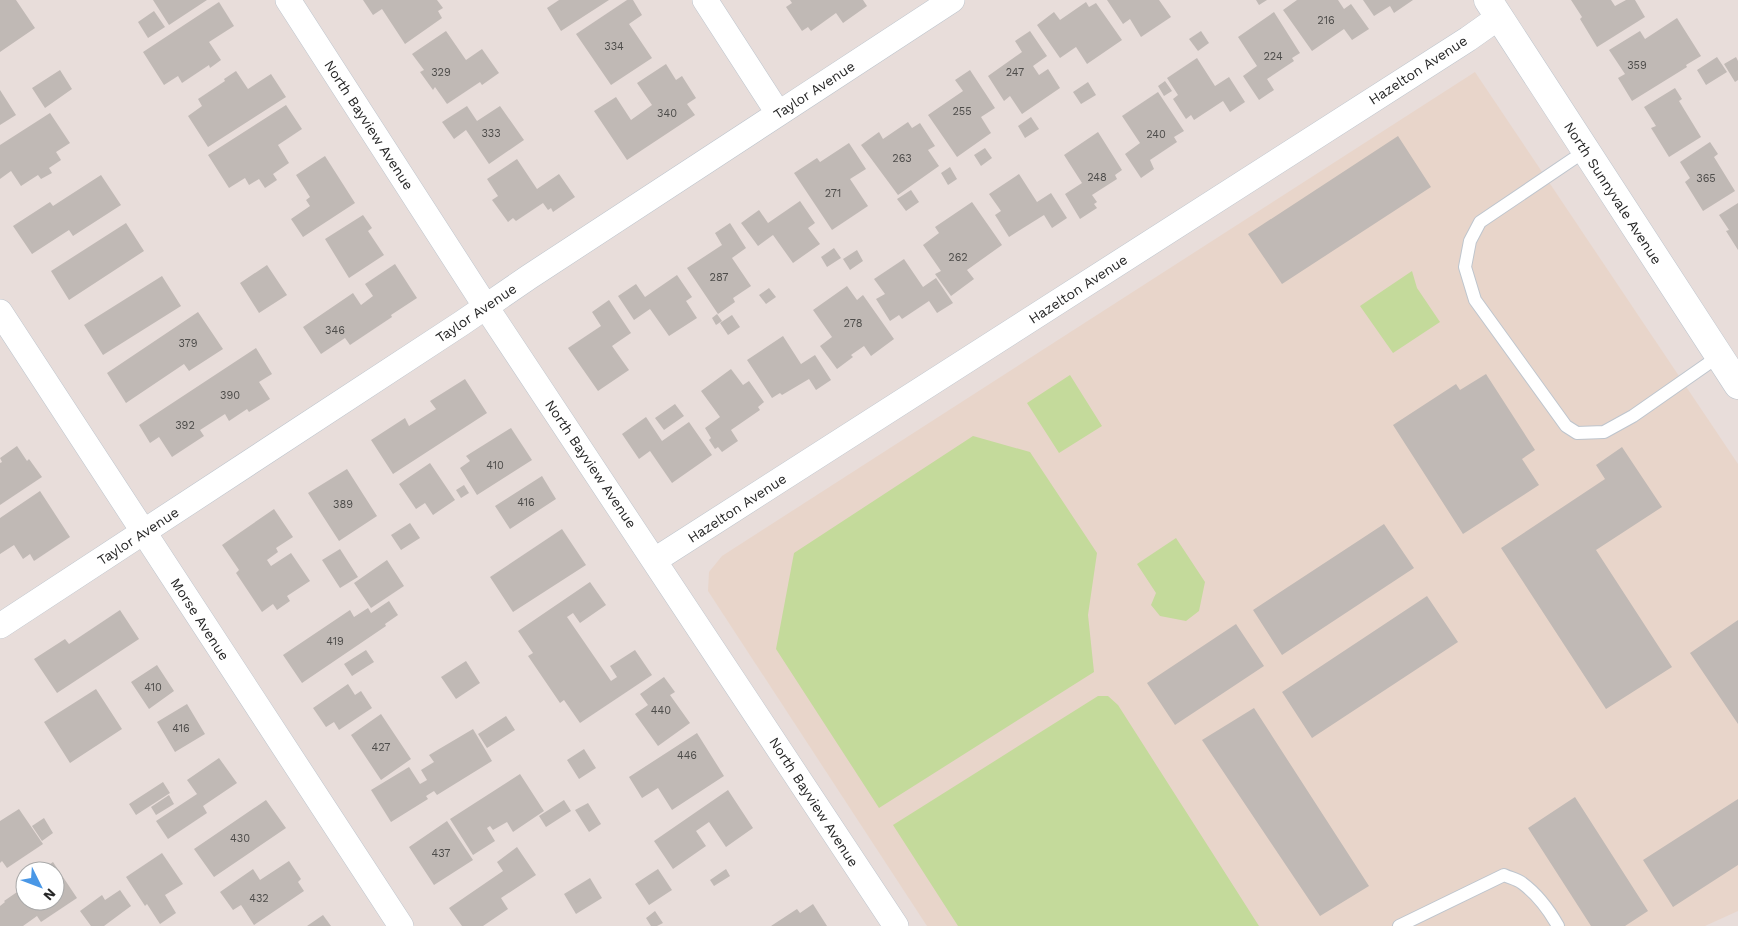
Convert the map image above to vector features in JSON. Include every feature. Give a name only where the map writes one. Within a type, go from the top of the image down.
[{"type":"street","name":"North Bayview Avenue","points":[[288,0],[486,306],[896,926]]},
{"type":"street","points":[[705,0],[778,113]]},
{"type":"street","name":"Taylor Avenue","points":[[0,626],[952,0]]},
{"type":"street","name":"North Sunnyvale Avenue","points":[[1493,8],[1738,385]]},
{"type":"street","name":"Hazelton Avenue","points":[[655,560],[1468,39],[1493,8]]},
{"type":"street","name":"Morse Avenue","points":[[0,312],[401,926]]},
{"type":"lane","points":[[1585,151],[1480,222],[1470,241],[1465,267],[1475,300],[1566,426],[1577,434],[1604,432],[1633,416],[1719,356]]},
{"type":"lane","points":[[1399,926],[1504,875],[1521,882],[1535,894],[1551,913],[1558,926]]},
{"type":"shaded area","points":[[1475,72],[1738,464],[1738,911],[1705,926],[927,926],[708,591],[709,572],[722,556]]},
{"type":"green space","points":[[1412,271],[1417,288],[1440,322],[1393,353],[1360,306]]},
{"type":"green space","points":[[1070,375],[1102,426],[1059,453],[1027,403]]},
{"type":"green space","points":[[973,436],[1030,452],[1097,553],[1088,615],[1094,672],[879,808],[776,649],[794,553]]},
{"type":"green space","points":[[1176,538],[1205,582],[1199,611],[1186,621],[1160,616],[1151,605],[1156,593],[1137,564]]},
{"type":"green space","points":[[1098,696],[1108,696],[1118,705],[1259,926],[958,926],[893,825]]},
{"type":"building","points":[[0,0],[16,0],[35,28],[0,52]]},
{"type":"building","points":[[153,0],[207,0],[169,25]]},
{"type":"building","points":[[363,0],[437,0],[443,8],[438,11],[442,18],[405,44],[382,9],[373,15]]},
{"type":"building","points":[[559,0],[609,0],[561,31],[547,8]]},
{"type":"building","points":[[627,0],[633,0],[642,15],[629,24],[652,58],[611,85],[576,34]]},
{"type":"building","points":[[790,0],[863,0],[867,6],[843,23],[836,13],[811,31],[808,27],[802,31],[786,7],[792,3]]},
{"type":"building","points":[[1107,0],[1159,0],[1171,17],[1141,37],[1130,19],[1123,24]]},
{"type":"building","points":[[1256,0],[1267,0],[1259,5]]},
{"type":"building","points":[[1297,0],[1338,0],[1344,9],[1351,4],[1369,29],[1352,40],[1344,29],[1312,51],[1283,10]]},
{"type":"building","points":[[1363,0],[1413,0],[1394,13],[1390,6],[1374,16]]},
{"type":"building","points":[[1571,0],[1611,0],[1615,6],[1626,0],[1635,0],[1645,17],[1597,47]]},
{"type":"building","points":[[219,2],[234,26],[209,42],[221,60],[210,68],[209,65],[182,83],[178,76],[164,85],[143,52]]},
{"type":"building","points":[[1086,2],[1089,7],[1096,3],[1122,40],[1087,64],[1076,47],[1060,58],[1037,25],[1054,12],[1060,20]]},
{"type":"building","points":[[154,11],[165,27],[148,38],[138,22]]},
{"type":"building","points":[[1274,12],[1300,53],[1292,58],[1294,61],[1267,79],[1274,90],[1259,100],[1243,76],[1257,66],[1238,37]]},
{"type":"building","points":[[1677,18],[1701,56],[1686,65],[1687,67],[1632,101],[1618,78],[1625,74],[1609,50],[1640,31],[1645,39]]},
{"type":"building","points":[[446,31],[466,60],[482,49],[499,73],[482,85],[480,82],[447,104],[435,87],[433,90],[420,72],[424,70],[412,54]]},
{"type":"building","points":[[1030,31],[1047,56],[1033,66],[1039,75],[1048,69],[1060,88],[1022,114],[1010,96],[1004,101],[988,76],[1022,52],[1015,41]]},
{"type":"building","points":[[1201,31],[1209,43],[1198,51],[1189,39]]},
{"type":"building","points":[[1717,57],[1727,72],[1706,85],[1697,70]]},
{"type":"building","points":[[1736,57],[1738,61],[1738,80],[1735,82],[1724,64]]},
{"type":"building","points":[[1197,58],[1215,86],[1229,77],[1245,102],[1230,112],[1223,101],[1194,120],[1191,115],[1186,119],[1173,99],[1178,95],[1167,78]]},
{"type":"building","points":[[666,64],[676,80],[682,76],[696,98],[687,104],[695,115],[627,160],[594,111],[616,97],[631,120],[652,105],[637,83]]},
{"type":"building","points":[[60,70],[72,89],[45,108],[32,88]]},
{"type":"building","points":[[970,70],[995,108],[981,117],[991,133],[957,157],[928,115],[963,91],[955,80]]},
{"type":"building","points":[[236,71],[248,89],[271,74],[286,97],[208,147],[188,116],[202,106],[198,99],[225,81],[224,79]]},
{"type":"building","points":[[1165,81],[1172,91],[1164,96],[1158,86]]},
{"type":"building","points":[[1088,82],[1096,95],[1081,104],[1073,92]]},
{"type":"building","points":[[1675,88],[1682,99],[1679,101],[1701,137],[1669,157],[1651,128],[1656,126],[1644,107]]},
{"type":"building","points":[[0,90],[16,115],[0,125]]},
{"type":"building","points":[[1158,92],[1184,131],[1174,137],[1177,142],[1150,160],[1154,169],[1141,178],[1125,154],[1140,143],[1122,116]]},
{"type":"building","points":[[286,105],[302,129],[278,145],[289,163],[273,174],[277,180],[265,188],[259,179],[249,185],[245,178],[229,188],[208,155]]},
{"type":"building","points":[[467,106],[477,121],[500,106],[524,140],[489,164],[466,130],[454,139],[442,122]]},
{"type":"building","points":[[50,113],[70,143],[56,152],[61,160],[49,168],[52,173],[41,179],[38,175],[21,186],[11,171],[0,179],[0,145]]},
{"type":"building","points":[[1031,117],[1039,129],[1025,138],[1018,126]]},
{"type":"building","points":[[908,122],[912,128],[920,123],[935,146],[928,150],[939,166],[898,195],[861,145],[879,132],[883,139]]},
{"type":"building","points":[[1098,132],[1122,170],[1115,175],[1117,179],[1092,195],[1097,202],[1094,204],[1097,208],[1080,219],[1065,194],[1082,183],[1064,155]]},
{"type":"building","points":[[1398,136],[1431,187],[1282,284],[1248,234]]},
{"type":"building","points":[[1710,142],[1718,154],[1714,157],[1735,191],[1703,211],[1685,182],[1690,178],[1680,162]]},
{"type":"building","points":[[849,143],[866,169],[850,179],[868,206],[832,230],[794,173],[817,158],[820,162]]},
{"type":"building","points":[[985,148],[992,158],[981,166],[974,155]]},
{"type":"building","points":[[325,156],[355,203],[303,237],[291,219],[310,206],[306,200],[310,197],[296,175]]},
{"type":"building","points":[[517,159],[537,189],[559,174],[575,197],[553,212],[551,208],[548,210],[543,203],[516,221],[513,218],[508,222],[492,200],[498,196],[487,179]]},
{"type":"building","points":[[950,167],[957,179],[948,185],[941,173]]},
{"type":"building","points":[[1019,174],[1037,202],[1051,193],[1067,218],[1052,228],[1044,215],[1009,237],[995,215],[1001,211],[989,194]]},
{"type":"building","points":[[101,175],[121,205],[73,236],[69,230],[32,254],[13,226],[50,202],[53,206]]},
{"type":"building","points":[[911,190],[919,202],[906,211],[897,199]]},
{"type":"building","points":[[800,201],[815,223],[808,228],[820,244],[793,263],[773,235],[758,246],[741,223],[759,210],[768,223]]},
{"type":"building","points":[[972,202],[1002,245],[967,270],[974,279],[951,296],[935,274],[941,271],[923,245],[939,233],[935,227]]},
{"type":"building","points":[[1738,203],[1738,250],[1726,231],[1729,230],[1719,215]]},
{"type":"building","points":[[363,215],[372,228],[368,231],[384,255],[349,278],[325,239]]},
{"type":"building","points":[[126,223],[144,251],[69,300],[51,271]]},
{"type":"building","points":[[730,223],[746,248],[732,258],[751,286],[733,298],[735,302],[718,314],[687,268],[722,245],[715,233]]},
{"type":"building","points":[[834,248],[841,258],[827,267],[821,257]]},
{"type":"building","points":[[857,250],[863,261],[850,270],[843,259]]},
{"type":"building","points":[[904,259],[923,287],[936,278],[953,303],[937,313],[929,301],[902,319],[899,315],[890,321],[876,299],[885,294],[874,279]]},
{"type":"building","points":[[395,264],[417,298],[350,345],[345,338],[321,354],[303,327],[353,293],[361,305],[373,296],[365,284]]},
{"type":"building","points":[[267,265],[287,295],[259,313],[240,283]]},
{"type":"building","points":[[677,275],[692,297],[686,301],[697,318],[669,336],[650,309],[634,320],[618,296],[636,284],[645,297]]},
{"type":"building","points":[[162,276],[181,306],[103,355],[84,325]]},
{"type":"building","points":[[847,286],[857,300],[863,295],[894,339],[871,356],[864,346],[851,355],[853,357],[837,369],[820,346],[832,337],[813,310]]},
{"type":"building","points":[[769,288],[776,297],[766,304],[759,295]]},
{"type":"building","points":[[609,300],[631,333],[612,346],[629,370],[598,391],[568,348],[601,326],[592,312]]},
{"type":"building","points":[[198,312],[223,349],[189,371],[184,364],[126,403],[107,373]]},
{"type":"building","points":[[717,314],[722,321],[716,325],[712,318]]},
{"type":"building","points":[[732,315],[740,327],[728,335],[720,323]]},
{"type":"building","points":[[783,336],[801,364],[815,355],[831,380],[816,390],[809,379],[782,395],[780,393],[772,398],[747,360]]},
{"type":"building","points":[[256,348],[272,374],[259,382],[270,399],[249,412],[247,409],[229,421],[225,414],[200,430],[204,436],[172,457],[159,437],[150,443],[139,425]]},
{"type":"building","points":[[731,369],[743,385],[749,381],[764,402],[758,407],[760,410],[731,430],[738,441],[722,452],[718,447],[715,449],[709,440],[711,438],[705,428],[720,417],[701,391]]},
{"type":"building","points":[[1486,374],[1535,450],[1522,459],[1539,485],[1463,534],[1393,425],[1456,384],[1460,390]]},
{"type":"building","points":[[465,379],[487,413],[393,474],[371,440],[405,418],[409,426],[436,409],[430,401]]},
{"type":"building","points":[[675,404],[684,416],[664,430],[655,418]]},
{"type":"building","points":[[646,417],[662,441],[689,422],[712,455],[672,483],[650,451],[639,459],[622,434]]},
{"type":"building","points":[[511,428],[532,460],[477,495],[460,468],[470,461],[466,456]]},
{"type":"building","points":[[17,446],[27,461],[29,459],[42,477],[0,505],[0,463],[2,462],[0,458]]},
{"type":"building","points":[[1622,447],[1662,507],[1596,550],[1672,667],[1606,709],[1501,548],[1605,479],[1596,465]]},
{"type":"building","points":[[430,463],[455,500],[433,515],[425,503],[416,509],[399,484]]},
{"type":"building","points":[[347,469],[377,516],[339,541],[308,493]]},
{"type":"building","points":[[542,476],[556,499],[510,529],[495,506]]},
{"type":"building","points":[[464,485],[469,493],[461,498],[456,490]]},
{"type":"building","points":[[40,491],[70,537],[34,561],[30,554],[23,559],[14,545],[0,554],[0,518]]},
{"type":"building","points":[[274,509],[293,537],[276,548],[278,552],[267,560],[271,566],[291,553],[310,581],[287,596],[290,601],[277,610],[273,604],[262,612],[236,573],[239,570],[222,545]]},
{"type":"building","points":[[410,523],[420,538],[401,550],[391,535]]},
{"type":"building","points":[[1384,524],[1414,568],[1282,655],[1253,610]]},
{"type":"building","points":[[562,529],[586,565],[513,612],[490,577]]},
{"type":"building","points":[[340,549],[358,577],[340,588],[322,560]]},
{"type":"building","points":[[387,560],[404,586],[371,608],[354,583]]},
{"type":"building","points":[[590,582],[606,605],[580,623],[573,613],[567,617],[611,681],[617,677],[610,666],[635,650],[652,675],[580,723],[564,700],[560,703],[528,656],[533,653],[518,631]]},
{"type":"building","points":[[1427,596],[1458,642],[1312,738],[1282,692]]},
{"type":"building","points":[[389,601],[398,615],[385,624],[386,626],[302,683],[283,655],[350,610],[354,617],[368,608],[371,613]]},
{"type":"building","points":[[120,610],[139,639],[57,693],[34,659],[65,639],[69,644]]},
{"type":"building","points":[[1738,620],[1738,724],[1690,653]]},
{"type":"building","points":[[1236,624],[1264,666],[1175,725],[1147,683]]},
{"type":"building","points":[[366,650],[374,662],[352,676],[344,664]]},
{"type":"building","points":[[466,661],[480,683],[456,699],[441,677]]},
{"type":"building","points":[[157,665],[174,691],[149,709],[131,682]]},
{"type":"building","points":[[664,677],[675,692],[670,695],[690,723],[658,746],[635,714],[648,705],[640,694]]},
{"type":"building","points":[[348,684],[355,695],[361,691],[372,708],[339,730],[334,722],[326,727],[313,708]]},
{"type":"building","points":[[96,689],[122,729],[70,763],[44,722]]},
{"type":"building","points":[[187,704],[205,734],[175,752],[157,722]]},
{"type":"building","points":[[1254,708],[1369,886],[1320,916],[1202,740]]},
{"type":"building","points":[[381,714],[411,759],[381,780],[351,735]]},
{"type":"building","points":[[506,716],[515,730],[487,748],[478,734]]},
{"type":"building","points":[[473,729],[492,761],[437,795],[434,791],[426,796],[428,799],[391,822],[371,790],[409,767],[420,784],[427,780],[421,770],[434,762],[429,755]]},
{"type":"building","points":[[697,733],[724,776],[672,810],[658,788],[642,798],[629,777]]},
{"type":"building","points":[[584,749],[596,768],[579,779],[567,760]]},
{"type":"building","points":[[219,758],[237,783],[203,806],[207,813],[168,839],[156,821],[197,794],[187,780]]},
{"type":"building","points":[[520,774],[544,811],[513,832],[507,822],[493,830],[490,826],[487,828],[495,841],[473,855],[450,819]]},
{"type":"building","points":[[163,782],[170,793],[136,815],[129,804]]},
{"type":"building","points":[[728,790],[753,828],[726,847],[709,822],[696,831],[706,846],[673,869],[654,841]]},
{"type":"building","points":[[169,795],[174,804],[156,815],[151,807]]},
{"type":"building","points":[[1575,797],[1648,911],[1625,926],[1591,926],[1528,828]]},
{"type":"building","points":[[1738,799],[1738,865],[1673,907],[1643,860]]},
{"type":"building","points":[[266,800],[286,828],[214,877],[194,849]]},
{"type":"building","points":[[564,800],[571,811],[546,827],[539,816]]},
{"type":"building","points":[[588,803],[601,824],[589,832],[575,810]]},
{"type":"building","points":[[19,809],[43,844],[7,868],[2,861],[0,863],[0,821]]},
{"type":"building","points":[[44,818],[53,833],[42,841],[32,826]]},
{"type":"building","points":[[447,821],[473,860],[434,885],[409,847]]},
{"type":"building","points":[[517,847],[536,875],[501,898],[508,909],[483,926],[462,926],[449,908],[503,871],[497,862]]},
{"type":"building","points":[[162,853],[183,884],[165,895],[176,913],[160,924],[147,904],[145,906],[126,877]]},
{"type":"building","points":[[289,861],[301,879],[298,882],[304,891],[254,925],[241,905],[233,910],[220,892],[253,869],[260,880]]},
{"type":"building","points":[[658,869],[672,890],[649,905],[635,884]]},
{"type":"building","points":[[726,869],[730,876],[714,886],[710,880]]},
{"type":"building","points":[[590,878],[602,898],[576,914],[564,894]]},
{"type":"building","points":[[65,880],[77,898],[65,906]]},
{"type":"building","points":[[120,890],[131,906],[104,926],[91,926],[80,911],[102,895],[105,900]]},
{"type":"building","points":[[15,893],[15,911],[58,911],[41,922],[37,916],[23,926],[0,926],[0,906]]},
{"type":"building","points":[[813,904],[827,926],[771,926],[797,909],[800,913]]},
{"type":"building","points":[[655,911],[663,923],[651,926],[646,918]]},
{"type":"building","points":[[323,915],[331,926],[307,926]]}]
